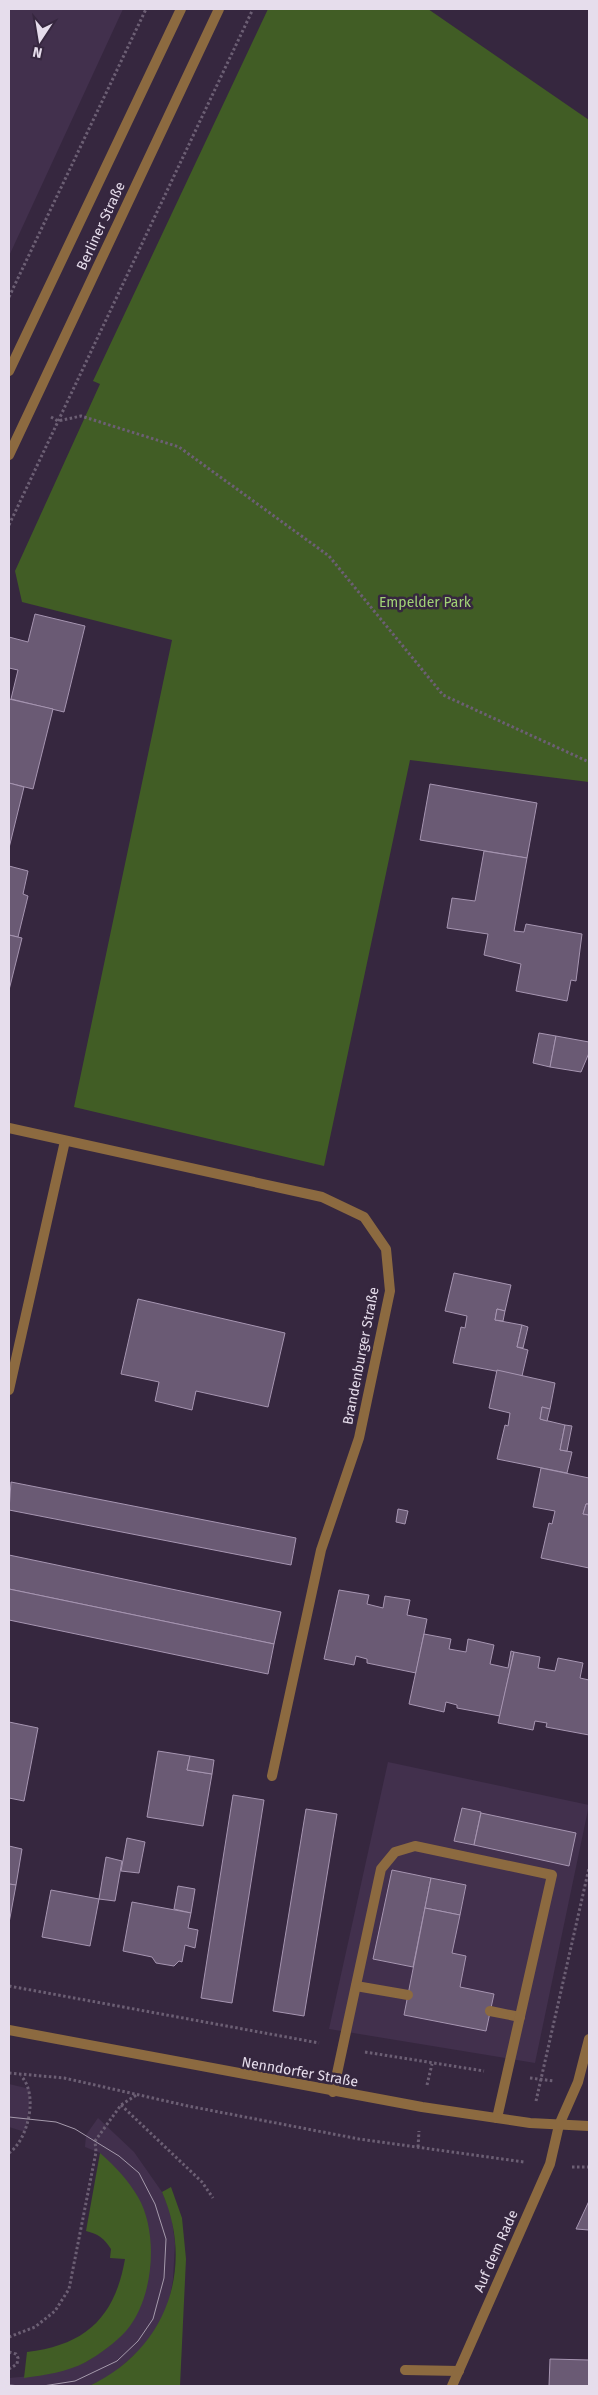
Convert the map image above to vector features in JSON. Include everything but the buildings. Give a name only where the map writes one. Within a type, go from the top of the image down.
[{"type":"street","name":"Berliner Straße","points":[[9,371],[181,9]]},
{"type":"street","name":"Berliner Straße","points":[[9,455],[219,9]]},
{"type":"street","name":"Brandenburger Straße","points":[[9,1128],[322,1197],[364,1217],[386,1249],[390,1291],[359,1438],[321,1550],[272,1776]]},
{"type":"street","points":[[9,1390],[65,1141]]},
{"type":"street","points":[[333,2092],[381,1869],[395,1852],[415,1846],[552,1875],[497,2118]]},
{"type":"street","points":[[356,1986],[408,1995]]},
{"type":"street","points":[[490,2011],[520,2017]]},
{"type":"street","name":"Nenndorfer Straße","points":[[9,2030],[333,2092],[530,2123],[589,2126]]},
{"type":"street","name":"Auf dem Rade","points":[[452,2386],[550,2164],[559,2125],[578,2082],[589,2039]]},
{"type":"street","points":[[405,2370],[459,2371]]},
{"type":"path","points":[[9,297],[146,9]]},
{"type":"path","points":[[9,525],[253,9]]},
{"type":"path","points":[[31,407],[58,421],[80,416],[179,447],[328,556],[443,695],[589,762]]},
{"type":"path","points":[[530,2123],[589,1868]]},
{"type":"path","points":[[9,1986],[432,2064],[541,2080],[578,2082]]},
{"type":"path","points":[[9,2073],[64,2078],[188,2106],[359,2139],[486,2158],[550,2164]]},
{"type":"path","points":[[9,2153],[18,2147],[28,2119],[30,2101],[28,2082],[21,2075]]},
{"type":"path","points":[[9,2337],[35,2327],[54,2311],[69,2289],[96,2152],[95,2141],[121,2104],[138,2094]]},
{"type":"path","points":[[121,2104],[202,2182],[213,2198]]},
{"type":"path","points":[[9,2352],[16,2354],[18,2358],[17,2364],[9,2369]]},
{"type":"shaded area","points":[[9,9],[123,9],[9,256]]},
{"type":"shaded area","points":[[388,1762],[589,1805],[535,2063],[329,2029]]},
{"type":"shaded area","points":[[9,2084],[30,2089],[25,2132],[9,2127]]},
{"type":"shaded area","points":[[98,2118],[134,2152],[162,2192],[171,2213],[175,2243],[173,2279],[169,2303],[158,2326],[144,2346],[111,2376],[89,2386],[9,2386],[9,2378],[42,2375],[86,2362],[107,2348],[126,2330],[140,2307],[100,2153],[85,2147],[86,2135]]},
{"type":"green space","name":"Empelder Park","points":[[268,9],[428,9],[589,120],[589,782],[410,760],[324,1166],[74,1107],[172,640],[22,602],[15,571],[100,384],[93,381]]},
{"type":"green space","points":[[100,2153],[130,2185],[145,2212],[151,2247],[148,2284],[143,2302],[126,2331],[97,2355],[64,2371],[24,2378],[27,2352],[66,2343],[81,2335],[94,2325],[114,2297],[125,2259],[110,2258],[111,2249],[106,2242],[97,2235],[86,2231]]},
{"type":"green space","points":[[171,2187],[182,2218],[186,2259],[180,2386],[89,2386],[115,2371],[137,2352],[154,2330],[167,2305],[174,2278],[176,2250],[172,2221],[162,2192]]},
{"type":"tram line","points":[[9,2117],[56,2122],[75,2129],[119,2156],[139,2173],[155,2204],[166,2239],[164,2278],[153,2319],[138,2341],[117,2361],[75,2381],[43,2386]]},
{"type":"tram line","points":[[9,2385],[21,2386]]}]
